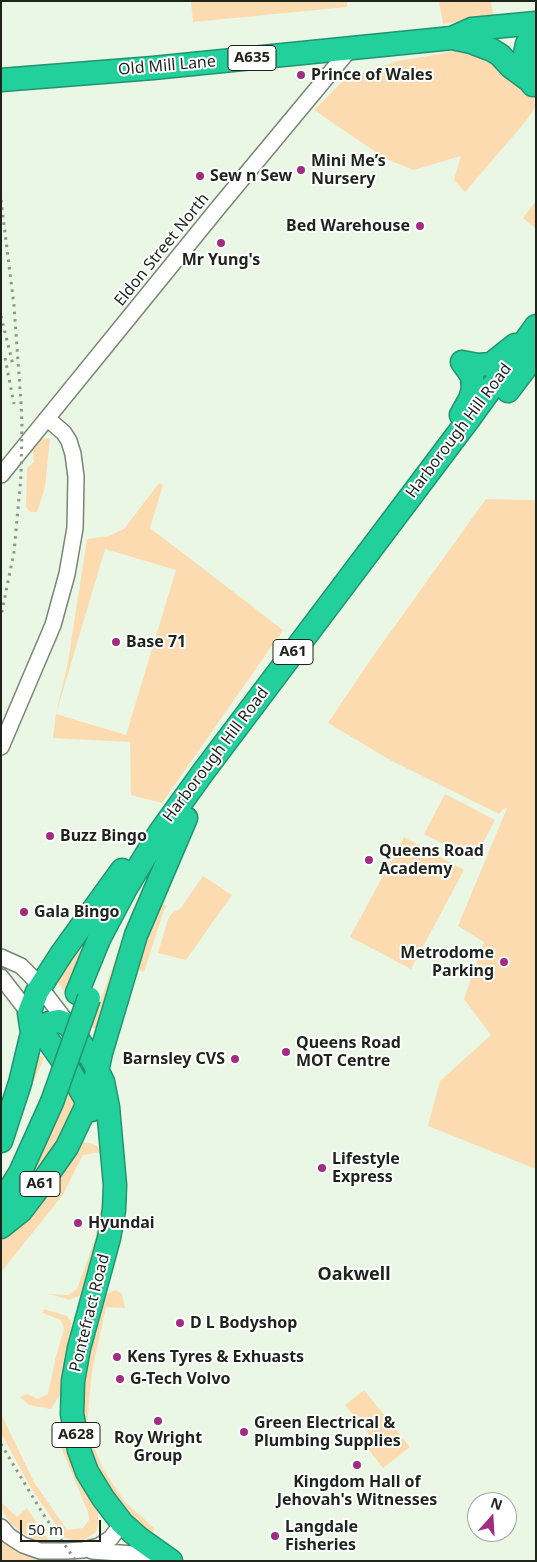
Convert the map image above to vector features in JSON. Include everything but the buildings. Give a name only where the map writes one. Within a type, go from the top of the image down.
[{"type":"highway","name":"Old Mill Lane","points":[[452,38],[472,29],[536,23]]},
{"type":"highway","points":[[533,85],[525,67],[525,52],[530,38],[536,31]]},
{"type":"highway","name":"Old Mill Lane","points":[[1,80],[153,68],[452,38],[471,42],[492,50],[533,85]]},
{"type":"highway","points":[[433,466],[470,399],[473,389],[472,376],[462,362],[478,365],[491,364],[536,325]]},
{"type":"highway","name":"Harborough Hill Road","points":[[1,1203],[20,1173],[104,931],[126,888],[160,832],[470,419],[536,325]]},
{"type":"highway","name":"Harborough Hill Road","points":[[83,996],[106,958],[142,886],[186,818],[536,354]]},
{"type":"highway","name":"A61","points":[[1,1227],[21,1211],[67,1147],[95,1081],[96,1060],[136,935],[148,903],[186,818]]},
{"type":"highway","name":"A61","points":[[1,1141],[20,1084],[34,1025],[32,1005],[41,986],[128,862],[160,832]]},
{"type":"highway","points":[[34,1025],[59,1021],[69,1024]]},
{"type":"highway","name":"Pontefract Road","points":[[69,1024],[85,1050],[96,1060],[108,1107],[110,1150],[115,1184],[110,1238],[78,1348],[72,1381],[72,1414],[79,1450],[87,1472],[102,1498],[122,1522],[140,1539],[167,1559]]},
{"type":"highway","name":"A628","points":[[34,1025],[68,1068],[87,1101]]},
{"type":"highway","points":[[68,1068],[96,1060]]},
{"type":"highway","name":"Harborough Hill Road","points":[[1,1176],[46,1098]]},
{"type":"highway","name":"Pontefract Road","points":[[87,1101],[110,1150]]},
{"type":"highway","points":[[72,1135],[82,1134],[99,1137],[110,1150]]},
{"type":"street","name":"Eldon Street North","points":[[1,475],[350,49]]},
{"type":"street","points":[[1,747],[53,625],[67,574],[75,528],[76,477],[73,454],[64,433],[48,419]]},
{"type":"street","points":[[11,961],[41,968],[56,964]]},
{"type":"street","points":[[11,961],[6,982],[34,1025]]},
{"type":"street","points":[[11,961],[41,986],[69,1024]]},
{"type":"street","points":[[83,1550],[107,1542],[122,1522]]},
{"type":"street","points":[[1,1527],[9,1536],[23,1545],[40,1550],[83,1550],[167,1559]]},
{"type":"shaded area","points":[[191,1],[347,1],[347,7],[193,22]]},
{"type":"shaded area","points":[[439,1],[491,1],[494,18],[443,24]]},
{"type":"shaded area","points":[[467,48],[500,60],[534,98],[535,106],[526,121],[465,192],[454,180],[461,156],[414,170],[386,159],[314,110],[345,79],[398,61]]},
{"type":"shaded area","points":[[536,201],[536,229],[523,218]]},
{"type":"shaded area","points":[[50,438],[45,487],[37,512],[30,512],[26,507],[27,468],[34,462],[33,451],[42,439]]},
{"type":"shaded area","points":[[159,483],[163,485],[150,528],[283,630],[162,803],[131,795],[130,742],[53,738],[56,714],[68,662],[87,539],[109,536],[124,529]],"holes":[[[105,549],[176,570],[126,735],[56,714]]]},
{"type":"shaded area","points":[[486,499],[536,500],[536,1169],[428,1126],[440,1081],[491,1035],[464,999],[484,942],[458,926],[507,808],[503,809],[499,814],[390,760],[328,723],[371,659]]},
{"type":"shaded area","points":[[445,794],[495,820],[474,860],[424,834]]},
{"type":"shaded area","points":[[404,837],[464,870],[411,969],[350,937]]},
{"type":"shaded area","points":[[203,876],[232,895],[186,960],[158,953],[168,919],[172,913],[180,909]]},
{"type":"shaded area","points":[[159,903],[167,906],[164,910],[144,972],[140,971],[138,966]]},
{"type":"shaded area","points":[[100,914],[65,993],[56,979]]},
{"type":"shaded area","points":[[124,935],[101,1030],[91,1027]]},
{"type":"shaded area","points":[[34,1055],[44,1057],[5,1152]]},
{"type":"shaded area","points":[[67,1090],[78,1106],[57,1150],[11,1209]]},
{"type":"shaded area","points":[[77,1141],[93,1144],[98,1147],[100,1152],[83,1155],[62,1196],[1,1272],[1,1237]]},
{"type":"shaded area","points":[[100,1152],[105,1193],[102,1222],[82,1295],[69,1300],[50,1294],[68,1295],[77,1289],[95,1239],[103,1195]]},
{"type":"shaded area","points":[[116,1290],[122,1294],[125,1308],[106,1307],[92,1371],[87,1424],[103,1469],[125,1502],[154,1528],[153,1537],[119,1507],[98,1473],[82,1424],[85,1359],[101,1300],[108,1293]]},
{"type":"shaded area","points":[[44,1309],[67,1316],[72,1323],[64,1359],[60,1395],[51,1409],[29,1405],[20,1397],[27,1394],[38,1399],[48,1394],[64,1329],[61,1320],[43,1313]]},
{"type":"shaded area","points":[[364,1390],[410,1447],[383,1468],[368,1449],[375,1442],[345,1405]]},
{"type":"shaded area","points":[[1,1414],[34,1482],[67,1530],[83,1528],[89,1520],[88,1512],[61,1447],[54,1422],[63,1428],[79,1481],[98,1512],[96,1532],[81,1542],[65,1538],[31,1488],[1,1433]]},
{"type":"shaded area","points":[[1,1502],[17,1517],[27,1508],[49,1541],[36,1540],[10,1523],[1,1507]]},
{"type":"shaded area","points":[[1,1541],[20,1554],[62,1559],[63,1561],[1,1561]]},
{"type":"railway","points":[[1,200],[14,306],[22,427],[21,476],[14,552],[1,616]]},
{"type":"railway","points":[[1,316],[13,365]]},
{"type":"railway","points":[[5,358],[14,404]]},
{"type":"railway","points":[[1,1444],[43,1514],[76,1561]]},
{"type":"place","name":"Prince of Wales","points":[[301,75]]},
{"type":"place","name":"Mini Me’s Nursery","points":[[301,170]]},
{"type":"place","name":"Sew n Sew","points":[[200,176]]},
{"type":"place","name":"Bed Warehouse","points":[[420,226]]},
{"type":"place","name":"Mr Yung's","points":[[221,243]]},
{"type":"place","name":"Base 71","points":[[116,642]]},
{"type":"place","name":"Buzz Bingo","points":[[50,836]]},
{"type":"place","name":"Queens Road Academy","points":[[369,860]]},
{"type":"place","name":"Gala Bingo","points":[[24,912]]},
{"type":"place","name":"Metrodome Parking","points":[[504,962]]},
{"type":"place","name":"Queens Road MOT Centre","points":[[286,1052]]},
{"type":"place","name":"Barnsley CVS","points":[[235,1059]]},
{"type":"place","name":"Lifestyle Express","points":[[322,1168]]},
{"type":"place","name":"Hyundai","points":[[78,1223]]},
{"type":"place","name":"D L Bodyshop","points":[[180,1323]]},
{"type":"place","name":"Kens Tyres & Exhuasts","points":[[117,1357]]},
{"type":"place","name":"G-Tech Volvo","points":[[120,1379]]},
{"type":"place","name":"Roy Wright Group","points":[[158,1421]]},
{"type":"place","name":"Green Electrical & Plumbing Supplies","points":[[244,1432]]},
{"type":"place","name":"Kingdom Hall of Jehovah's Witnesses","points":[[357,1465]]},
{"type":"place","name":"Langdale Fisheries","points":[[275,1536]]},
{"type":"district","name":"Oakwell","points":[[354,1275]]}]
